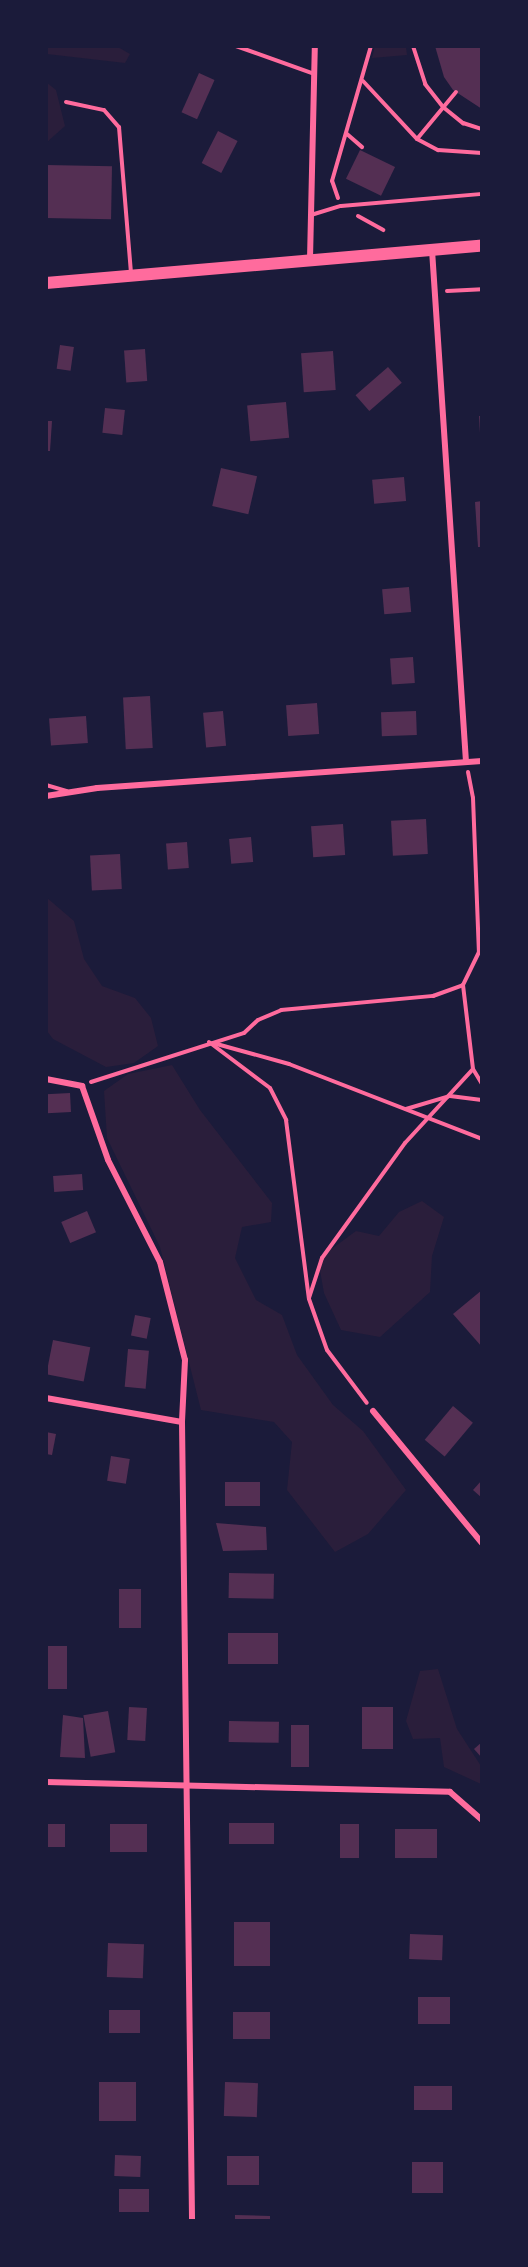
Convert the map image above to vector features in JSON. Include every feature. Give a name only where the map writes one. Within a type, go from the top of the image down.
[{"type":"main road","points":[[46,282],[482,246]]},
{"type":"street","points":[[310,259],[315,46]]},
{"type":"street","points":[[432,250],[466,762]]},
{"type":"street","points":[[46,796],[98,788],[482,761]]},
{"type":"street","points":[[46,1079],[82,1086],[108,1160],[160,1262],[185,1359],[182,1422],[192,2220]]},
{"type":"street","points":[[46,1398],[182,1422]]},
{"type":"street","points":[[373,1411],[482,1543]]},
{"type":"street","points":[[46,1782],[450,1792],[482,1820]]},
{"type":"lane","points":[[236,46],[314,74]]},
{"type":"lane","points":[[66,102],[104,110],[119,127],[130,275]]},
{"type":"lane","points":[[311,215],[341,206],[482,194]]},
{"type":"lane","points":[[46,786],[67,791]]},
{"type":"path","points":[[335,172],[371,46]]},
{"type":"path","points":[[413,46],[425,84],[443,107],[463,123],[482,129]]},
{"type":"path","points":[[363,80],[417,139],[438,150],[482,153]]},
{"type":"path","points":[[417,139],[456,92]]},
{"type":"path","points":[[346,134],[362,147]]},
{"type":"path","points":[[434,292],[482,289]]},
{"type":"path","points":[[466,762],[473,798],[479,952],[463,985],[473,1069],[482,1084]]},
{"type":"path","points":[[82,1086],[209,1042],[244,1033],[258,1020],[281,1010],[433,996],[463,985]]},
{"type":"path","points":[[209,1042],[289,1064],[482,1139]]},
{"type":"path","points":[[209,1042],[270,1089],[286,1120],[309,1299],[327,1350],[373,1411]]},
{"type":"path","points":[[309,1299],[322,1258],[427,1118],[473,1069]]},
{"type":"path","points":[[406,1110],[450,1096],[482,1100]]},
{"type":"shaded area","points":[[47,46],[118,47],[130,54],[125,63],[47,54]]},
{"type":"shaded area","points":[[375,46],[406,47],[407,55],[372,58]]},
{"type":"shaded area","points":[[46,82],[56,90],[65,126],[47,142]]},
{"type":"shaded area","points":[[46,897],[74,921],[84,959],[102,986],[135,998],[151,1018],[158,1046],[134,1063],[106,1067],[53,1039],[47,1031]]},
{"type":"shaded area","points":[[172,1065],[200,1110],[272,1203],[271,1222],[242,1227],[235,1258],[256,1300],[282,1315],[297,1355],[333,1405],[363,1431],[406,1490],[368,1534],[335,1552],[287,1490],[292,1442],[274,1422],[201,1410],[160,1247],[107,1138],[104,1091],[128,1074]]},
{"type":"shaded area","points":[[422,1201],[444,1217],[432,1256],[430,1292],[380,1337],[341,1330],[324,1293],[318,1259],[356,1231],[379,1236],[399,1212]]},
{"type":"shaded area","points":[[438,1669],[457,1729],[481,1766],[481,1784],[444,1767],[440,1738],[413,1739],[406,1721],[420,1671]]},
{"type":"building","points":[[435,46],[482,46],[482,109],[453,90],[444,77]]},
{"type":"building","points":[[199,73],[215,80],[197,119],[182,112]]},
{"type":"building","points":[[218,131],[238,141],[221,173],[202,163]]},
{"type":"building","points":[[360,150],[395,167],[381,196],[346,179]]},
{"type":"building","points":[[46,165],[112,166],[111,219],[46,218]]},
{"type":"building","points":[[60,345],[74,347],[71,371],[57,369]]},
{"type":"building","points":[[145,349],[147,381],[126,382],[124,350]]},
{"type":"building","points":[[333,351],[336,390],[304,392],[301,353]]},
{"type":"building","points":[[388,367],[402,383],[369,411],[356,395]]},
{"type":"building","points":[[286,402],[289,438],[250,441],[247,405]]},
{"type":"building","points":[[105,408],[125,410],[122,435],[102,433]]},
{"type":"building","points":[[479,416],[482,416],[482,433],[480,433]]},
{"type":"building","points":[[46,421],[52,421],[50,451],[46,451]]},
{"type":"building","points":[[221,468],[257,476],[248,514],[212,506]]},
{"type":"building","points":[[404,477],[406,501],[374,504],[372,480]]},
{"type":"building","points":[[482,501],[482,547],[478,547],[475,502]]},
{"type":"building","points":[[409,587],[411,612],[384,614],[382,589]]},
{"type":"building","points":[[413,657],[415,683],[392,685],[390,659]]},
{"type":"building","points":[[150,696],[153,748],[126,749],[123,697]]},
{"type":"building","points":[[317,703],[319,734],[288,736],[286,705]]},
{"type":"building","points":[[223,711],[226,746],[206,748],[203,713]]},
{"type":"building","points":[[416,711],[417,735],[382,736],[381,712]]},
{"type":"building","points":[[86,716],[88,743],[51,746],[49,719]]},
{"type":"building","points":[[426,819],[428,854],[393,856],[391,821]]},
{"type":"building","points":[[343,824],[345,855],[313,857],[311,826]]},
{"type":"building","points":[[251,837],[253,862],[231,864],[229,839]]},
{"type":"building","points":[[187,842],[189,868],[168,869],[166,843]]},
{"type":"building","points":[[120,854],[122,889],[92,891],[90,856]]},
{"type":"building","points":[[70,1093],[71,1112],[47,1113],[46,1094]]},
{"type":"building","points":[[82,1174],[83,1190],[54,1192],[53,1176]]},
{"type":"building","points":[[87,1211],[96,1232],[70,1243],[61,1222]]},
{"type":"building","points":[[482,1290],[482,1347],[453,1314]]},
{"type":"building","points":[[135,1315],[151,1318],[147,1339],[131,1336]]},
{"type":"building","points":[[53,1340],[90,1347],[84,1382],[46,1374]]},
{"type":"building","points":[[128,1349],[149,1351],[146,1389],[125,1387]]},
{"type":"building","points":[[453,1406],[473,1423],[445,1456],[425,1440]]},
{"type":"building","points":[[46,1432],[56,1434],[52,1455],[46,1454]]},
{"type":"building","points":[[111,1456],[130,1459],[126,1484],[107,1481]]},
{"type":"building","points":[[482,1480],[482,1498],[473,1490]]},
{"type":"building","points":[[225,1482],[260,1482],[260,1506],[225,1506]]},
{"type":"building","points":[[216,1523],[266,1527],[267,1550],[223,1551]]},
{"type":"building","points":[[229,1573],[274,1574],[274,1599],[229,1598]]},
{"type":"building","points":[[119,1589],[141,1589],[141,1628],[119,1628]]},
{"type":"building","points":[[228,1633],[278,1633],[278,1664],[228,1664]]},
{"type":"building","points":[[46,1646],[67,1646],[67,1689],[46,1689]]},
{"type":"building","points":[[129,1707],[147,1708],[145,1741],[127,1740]]},
{"type":"building","points":[[362,1707],[393,1707],[393,1749],[362,1749]]},
{"type":"building","points":[[108,1711],[115,1752],[91,1757],[83,1715]]},
{"type":"building","points":[[63,1715],[83,1718],[85,1758],[60,1757]]},
{"type":"building","points":[[229,1721],[279,1722],[279,1743],[229,1742]]},
{"type":"building","points":[[291,1725],[309,1725],[309,1767],[291,1767]]},
{"type":"building","points":[[482,1742],[482,1758],[474,1749]]},
{"type":"building","points":[[229,1823],[274,1823],[274,1844],[229,1844]]},
{"type":"building","points":[[46,1824],[65,1824],[65,1847],[46,1847]]},
{"type":"building","points":[[110,1824],[147,1824],[147,1852],[110,1852]]},
{"type":"building","points":[[340,1824],[359,1824],[359,1858],[340,1858]]},
{"type":"building","points":[[395,1829],[437,1829],[437,1858],[395,1858]]},
{"type":"building","points":[[234,1922],[270,1922],[270,1966],[234,1966]]},
{"type":"building","points":[[410,1934],[443,1935],[442,1960],[409,1959]]},
{"type":"building","points":[[108,1943],[144,1944],[143,1978],[107,1977]]},
{"type":"building","points":[[418,1997],[450,1997],[450,2024],[418,2024]]},
{"type":"building","points":[[109,2010],[140,2010],[140,2033],[109,2033]]},
{"type":"building","points":[[233,2012],[270,2012],[270,2039],[233,2039]]},
{"type":"building","points":[[99,2082],[136,2082],[136,2121],[99,2121]]},
{"type":"building","points":[[225,2082],[258,2083],[257,2117],[224,2116]]},
{"type":"building","points":[[414,2086],[452,2086],[452,2110],[414,2110]]},
{"type":"building","points":[[115,2155],[141,2156],[140,2177],[114,2176]]},
{"type":"building","points":[[227,2156],[259,2156],[259,2185],[227,2185]]},
{"type":"building","points":[[412,2162],[443,2162],[443,2193],[412,2193]]},
{"type":"building","points":[[119,2189],[149,2189],[149,2212],[119,2212]]},
{"type":"building","points":[[235,2215],[270,2216],[270,2220],[235,2220]]}]
